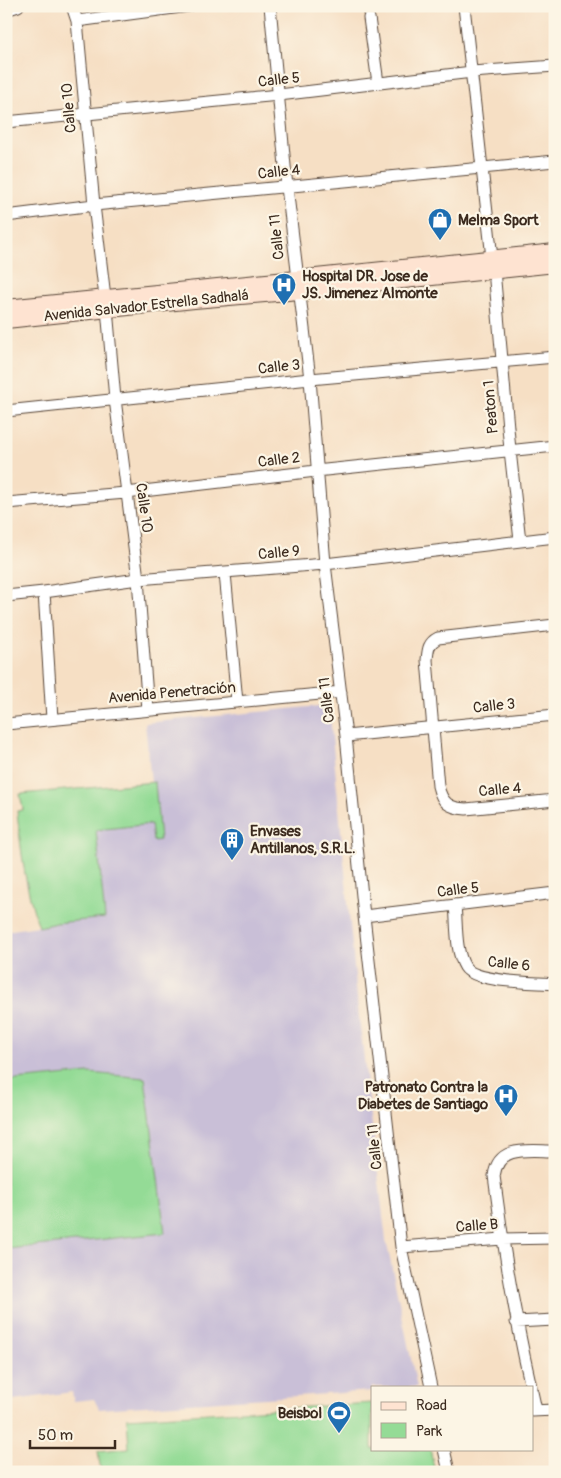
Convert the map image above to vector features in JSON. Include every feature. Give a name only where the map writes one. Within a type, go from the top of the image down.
[{"type":"main road","name":"Avenida Salvador Estrella Sadhalá","points":[[6,308],[106,303],[298,285],[493,264],[555,252]]},
{"type":"main road","name":"Avenida Salvador Estrella Sadhalá","points":[[493,264],[555,264]]},
{"type":"main road","name":"Avenida Salvador Estrella Sadhalá","points":[[6,320],[106,303]]},
{"type":"street","points":[[6,10],[18,6]]},
{"type":"street","name":"Calle 10","points":[[72,6],[77,21],[94,205],[126,493],[138,579],[148,710]]},
{"type":"street","points":[[77,21],[190,6]]},
{"type":"street","name":"Calle 11","points":[[270,6],[287,186],[310,379],[324,564],[346,736],[401,1247],[431,1386]]},
{"type":"street","name":"Peaton 1","points":[[464,6],[493,264],[520,541]]},
{"type":"street","points":[[369,18],[378,83]]},
{"type":"street","name":"Calle 5","points":[[6,122],[279,95],[472,72],[555,66]]},
{"type":"street","name":"Calle 4","points":[[6,216],[94,205],[555,161]]},
{"type":"street","name":"Calle 3","points":[[6,411],[310,379],[555,357]]},
{"type":"street","name":"Calle 2","points":[[6,503],[126,493],[555,446]]},
{"type":"street","name":"Calle 9","points":[[6,596],[138,579],[324,564],[555,537]]},
{"type":"street","points":[[225,573],[237,702]]},
{"type":"street","points":[[44,592],[52,719]]},
{"type":"street","points":[[433,728],[427,660],[429,646],[433,641],[444,637],[555,626]]},
{"type":"street","name":"Avenida Penetración","points":[[6,724],[341,692]]},
{"type":"street","name":"Calle 3","points":[[346,736],[555,715]]},
{"type":"street","name":"Calle 4","points":[[433,728],[438,786],[440,794],[449,806],[466,809],[555,800]]},
{"type":"street","name":"Calle 5","points":[[364,916],[555,893]]},
{"type":"street","name":"Calle 6","points":[[455,905],[460,956],[466,968],[476,975],[487,978],[555,984]]},
{"type":"street","points":[[531,1386],[516,1322],[494,1176],[495,1167],[499,1159],[508,1154],[519,1151],[555,1151]]},
{"type":"street","name":"Calle B","points":[[401,1247],[502,1239],[555,1238]]},
{"type":"street","points":[[516,1322],[555,1320]]},
{"type":"street","points":[[534,1410],[555,1410]]},
{"type":"street","points":[[444,1450],[449,1472]]},
{"type":"shaded area","points":[[329,705],[359,1018],[386,1240],[417,1386],[371,1386],[371,1391],[99,1409],[94,1399],[74,1401],[72,1392],[6,1401],[6,1249],[165,1233],[89,1073],[6,1081],[6,931],[39,926],[27,887],[22,858],[17,811],[23,810],[20,794],[151,782],[145,723]]},
{"type":"green space","points":[[155,782],[160,840],[153,841],[151,824],[96,830],[105,918],[56,923],[39,927],[30,898],[22,855],[17,811],[23,810],[20,794]]},
{"type":"green space","points":[[89,1073],[145,1078],[165,1233],[6,1249],[6,1081]]},
{"type":"green space","points":[[371,1403],[371,1450],[430,1450],[435,1472],[101,1472],[98,1451],[129,1448],[127,1418]]},
{"type":"place","name":"Melma Sport","points":[[440,241]]},
{"type":"place","name":"Hospital DR. Jose de JS. Jimenez Almonte","points":[[284,306]]},
{"type":"place","name":"Envases Antillanos, S.R.L.","points":[[232,861]]},
{"type":"place","name":"Patronato Contra la Diabetes de Santiago","points":[[506,1117]]},
{"type":"place","name":"Beisbol","points":[[339,1434]]}]
